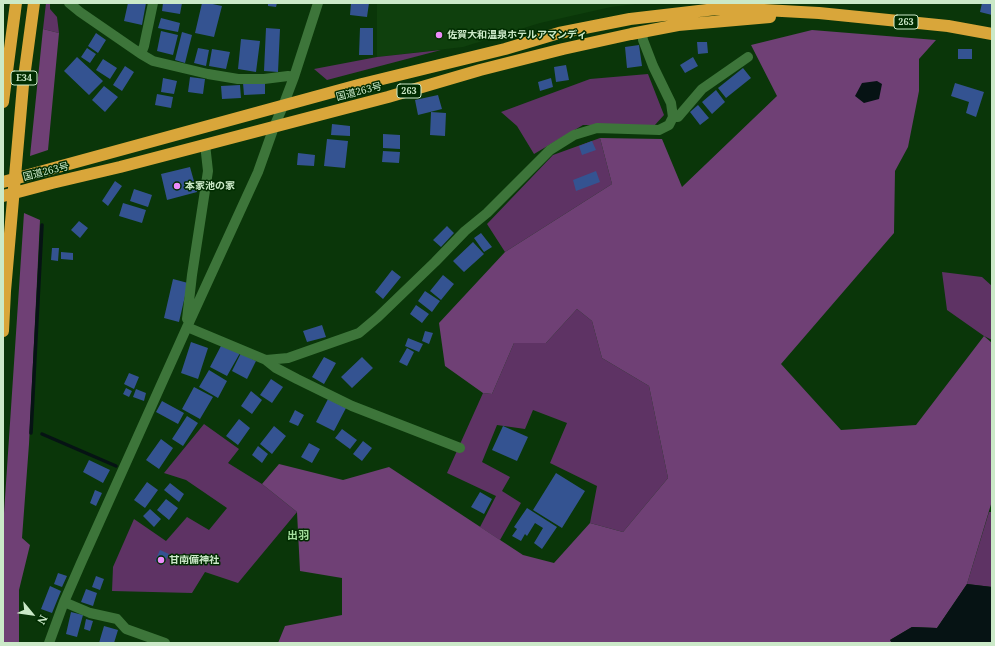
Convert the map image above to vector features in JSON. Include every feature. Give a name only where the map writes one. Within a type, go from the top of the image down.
[{"type":"highway","name":"E34","points":[[3,102],[16,3]]},
{"type":"highway","name":"E34","points":[[3,331],[5,291],[23,85],[34,3]]},
{"type":"highway","name":"国道263号","points":[[3,182],[362,84],[505,49],[560,33],[630,19],[716,9],[764,10],[819,13],[948,26],[992,34]]},
{"type":"highway","name":"国道263号","points":[[3,196],[274,127],[388,97],[480,70],[564,49],[642,32],[698,23],[819,13]]},
{"type":"street","points":[[69,3],[153,61],[208,74],[238,79],[264,79],[288,76],[294,77]]},
{"type":"street","points":[[141,54],[154,3]]},
{"type":"street","points":[[49,643],[64,602],[258,172],[294,77],[318,3]]},
{"type":"street","points":[[266,360],[288,358],[359,334],[435,262],[465,231],[487,213],[550,150],[574,136],[597,128],[659,130],[669,125],[673,117],[671,103],[653,66],[643,40],[642,32]]},
{"type":"street","points":[[673,117],[678,117],[702,89],[748,57]]},
{"type":"street","points":[[187,327],[192,275],[208,171],[205,144]]},
{"type":"street","points":[[187,327],[266,360],[276,368],[352,406],[460,448]]},
{"type":"street","points":[[64,602],[90,613],[117,619],[126,629],[165,643]]},
{"type":"shaded area","points":[[46,3],[50,3],[50,9],[57,17],[59,33],[43,29]]},
{"type":"shaded area","name":"佐賀大和温泉ホテルアマンディ","points":[[377,3],[644,3],[611,7],[540,23],[463,47],[377,57]]},
{"type":"shaded area","points":[[43,29],[59,33],[48,150],[30,156]]},
{"type":"shaded area","points":[[812,30],[936,40],[919,59],[919,91],[908,147],[895,171],[894,233],[781,364],[841,430],[916,425],[984,336],[992,343],[992,501],[967,584],[937,628],[912,627],[890,640],[892,643],[278,643],[285,626],[342,615],[342,578],[300,571],[297,512],[262,484],[279,464],[343,480],[389,467],[523,555],[554,563],[590,523],[623,532],[668,478],[649,386],[602,358],[592,321],[577,309],[546,343],[514,343],[492,394],[483,393],[445,366],[439,323],[505,252],[612,184],[600,138],[662,139],[682,187],[777,96],[751,45]]},
{"type":"shaded area","points":[[441,50],[327,80],[314,69],[377,57]]},
{"type":"shaded area","points":[[648,74],[664,115],[654,126],[583,125],[534,154],[517,126],[501,112],[590,79]]},
{"type":"shaded area","points":[[877,81],[882,84],[879,99],[864,103],[855,96],[862,83]]},
{"type":"shaded area","points":[[600,138],[612,184],[505,252],[487,224],[553,155]]},
{"type":"shaded area","points":[[24,213],[40,220],[29,444],[22,538],[30,545],[19,590],[19,643],[3,643],[3,528]]},
{"type":"shaded area","points":[[942,272],[982,277],[992,286],[992,340],[947,310]]},
{"type":"shaded area","points":[[577,309],[592,321],[602,358],[649,386],[668,478],[623,532],[590,523],[597,486],[550,463],[567,423],[533,410],[525,429],[497,425],[482,462],[510,477],[502,491],[521,503],[500,540],[480,527],[496,496],[447,473],[483,393],[492,394],[514,343],[546,343]]},
{"type":"shaded area","points":[[204,424],[239,449],[228,463],[262,484],[297,512],[238,583],[205,572],[192,593],[112,591],[113,567],[134,519],[166,541],[187,517],[209,530],[227,508],[186,480],[164,473]]},
{"type":"shaded area","points":[[989,512],[992,512],[992,587],[967,584]]},
{"type":"shaded area","points":[[967,584],[992,587],[992,643],[892,643],[890,640],[912,627],[937,628]]},
{"type":"building","points":[[128,3],[146,3],[142,25],[124,21]]},
{"type":"building","points":[[163,3],[182,3],[180,14],[162,11]]},
{"type":"building","points":[[202,3],[222,6],[214,37],[195,33]]},
{"type":"building","points":[[268,3],[277,3],[276,7],[268,6]]},
{"type":"building","points":[[351,3],[369,3],[367,17],[350,15]]},
{"type":"building","points":[[982,3],[992,3],[992,15],[980,12]]},
{"type":"building","points":[[161,18],[180,23],[178,32],[158,28]]},
{"type":"building","points":[[266,28],[280,29],[278,72],[264,71]]},
{"type":"building","points":[[360,28],[373,28],[373,55],[359,55]]},
{"type":"building","points":[[161,31],[178,35],[173,55],[157,51]]},
{"type":"building","points":[[182,32],[192,35],[185,63],[175,60]]},
{"type":"building","points":[[96,33],[106,40],[98,53],[88,46]]},
{"type":"building","points":[[241,39],[260,41],[256,72],[238,69]]},
{"type":"building","points":[[697,42],[707,42],[708,53],[698,54]]},
{"type":"building","points":[[639,45],[642,66],[627,68],[625,47]]},
{"type":"building","points":[[87,48],[96,54],[90,63],[81,57]]},
{"type":"building","points":[[198,48],[209,50],[206,66],[194,63]]},
{"type":"building","points":[[212,49],[230,52],[226,69],[209,66]]},
{"type":"building","points":[[958,49],[972,49],[972,59],[958,59]]},
{"type":"building","points":[[77,57],[103,81],[89,95],[64,71]]},
{"type":"building","points":[[693,57],[698,66],[685,73],[680,65]]},
{"type":"building","points":[[103,59],[117,68],[110,79],[96,70]]},
{"type":"building","points":[[566,65],[569,80],[556,82],[554,67]]},
{"type":"building","points":[[125,66],[134,72],[122,91],[113,85]]},
{"type":"building","points":[[743,68],[751,78],[726,98],[718,88]]},
{"type":"building","points":[[190,77],[205,79],[203,94],[188,92]]},
{"type":"building","points":[[163,78],[177,81],[174,94],[161,92]]},
{"type":"building","points":[[551,78],[553,87],[540,91],[538,82]]},
{"type":"building","points":[[265,81],[265,94],[244,95],[243,83]]},
{"type":"building","points":[[955,83],[984,92],[976,117],[966,113],[969,102],[951,96]]},
{"type":"building","points":[[240,85],[241,98],[222,99],[221,86]]},
{"type":"building","points":[[104,86],[118,97],[105,112],[92,100]]},
{"type":"building","points":[[716,90],[725,102],[712,114],[702,102]]},
{"type":"building","points":[[157,94],[173,97],[171,108],[155,105]]},
{"type":"building","points":[[438,95],[442,109],[418,115],[415,100]]},
{"type":"building","points":[[698,105],[709,118],[700,125],[690,112]]},
{"type":"building","points":[[431,112],[446,113],[445,136],[430,135]]},
{"type":"building","points":[[332,124],[350,126],[350,136],[331,135]]},
{"type":"building","points":[[383,134],[400,135],[400,149],[383,148]]},
{"type":"building","points":[[327,139],[348,141],[345,168],[324,166]]},
{"type":"building","points":[[592,141],[596,150],[582,155],[579,146]]},
{"type":"building","points":[[383,151],[400,152],[399,163],[382,162]]},
{"type":"building","points":[[298,153],[315,155],[314,166],[297,165]]},
{"type":"building","points":[[190,167],[197,192],[167,200],[161,174]]},
{"type":"building","points":[[596,171],[600,182],[576,191],[573,180]]},
{"type":"building","points":[[115,181],[122,186],[108,206],[102,201]]},
{"type":"building","points":[[134,189],[152,195],[148,207],[130,201]]},
{"type":"building","points":[[123,203],[146,210],[142,223],[119,216]]},
{"type":"building","points":[[79,221],[88,228],[80,238],[71,230]]},
{"type":"building","points":[[447,226],[454,233],[441,247],[433,240]]},
{"type":"building","points":[[481,233],[492,247],[484,252],[474,238]]},
{"type":"building","points":[[473,242],[484,254],[464,272],[453,261]]},
{"type":"building","points":[[52,248],[59,248],[58,261],[51,260]]},
{"type":"building","points":[[61,252],[73,253],[73,260],[61,259]]},
{"type":"building","points":[[392,270],[401,277],[383,299],[375,292]]},
{"type":"building","points":[[443,275],[454,284],[441,300],[430,291]]},
{"type":"building","points":[[173,279],[188,283],[179,322],[164,318]]},
{"type":"building","points":[[425,291],[440,301],[432,312],[418,301]]},
{"type":"building","points":[[416,305],[429,314],[422,323],[410,314]]},
{"type":"building","points":[[322,325],[326,337],[307,342],[303,331]]},
{"type":"building","points":[[425,331],[433,333],[429,344],[422,341]]},
{"type":"building","points":[[408,338],[423,344],[419,352],[405,346]]},
{"type":"building","points":[[191,342],[208,348],[198,379],[181,373]]},
{"type":"building","points":[[222,344],[240,353],[227,376],[210,367]]},
{"type":"building","points":[[407,348],[414,352],[407,366],[399,362]]},
{"type":"building","points":[[241,353],[256,361],[247,379],[232,371]]},
{"type":"building","points":[[324,357],[336,363],[324,384],[312,377]]},
{"type":"building","points":[[362,357],[373,368],[352,388],[341,377]]},
{"type":"building","points":[[209,370],[227,381],[218,398],[199,387]]},
{"type":"building","points":[[129,373],[139,377],[134,389],[124,384]]},
{"type":"building","points":[[271,379],[283,387],[272,403],[260,395]]},
{"type":"building","points":[[194,387],[213,397],[200,419],[182,409]]},
{"type":"building","points":[[126,388],[132,391],[129,397],[123,394]]},
{"type":"building","points":[[136,389],[146,393],[144,401],[133,397]]},
{"type":"building","points":[[251,391],[262,400],[252,414],[241,406]]},
{"type":"building","points":[[328,399],[346,408],[334,431],[316,422]]},
{"type":"building","points":[[162,401],[184,413],[178,424],[156,412]]},
{"type":"building","points":[[295,410],[304,415],[298,426],[289,422]]},
{"type":"building","points":[[187,416],[198,423],[183,446],[172,439]]},
{"type":"building","points":[[239,419],[250,428],[238,445],[226,436]]},
{"type":"building","points":[[274,426],[286,436],[272,454],[260,444]]},
{"type":"building","points":[[503,426],[528,437],[517,461],[492,450]]},
{"type":"building","points":[[342,429],[357,440],[350,449],[335,438]]},
{"type":"building","points":[[161,439],[173,448],[159,469],[146,460]]},
{"type":"building","points":[[363,441],[372,448],[362,461],[353,454]]},
{"type":"building","points":[[309,443],[320,449],[312,463],[301,457]]},
{"type":"building","points":[[258,446],[268,454],[262,463],[252,455]]},
{"type":"building","points":[[89,460],[110,470],[103,483],[83,472]]},
{"type":"building","points":[[556,473],[585,491],[562,528],[533,510]]},
{"type":"building","points":[[147,482],[158,490],[145,508],[134,500]]},
{"type":"building","points":[[170,483],[184,494],[179,502],[164,490]]},
{"type":"building","points":[[95,490],[102,493],[96,506],[90,503]]},
{"type":"building","points":[[480,492],[492,499],[484,514],[471,507]]},
{"type":"building","points":[[166,499],[178,508],[169,520],[157,510]]},
{"type":"building","points":[[527,508],[557,527],[542,549],[534,543],[543,528],[535,523],[527,536],[525,534],[521,541],[512,536],[517,529],[514,527]]},
{"type":"building","points":[[150,509],[161,519],[154,527],[143,516]]},
{"type":"building","points":[[160,550],[169,554],[163,565],[155,561]]},
{"type":"building","points":[[58,573],[67,576],[62,587],[54,584]]},
{"type":"building","points":[[96,576],[104,579],[100,590],[92,587]]},
{"type":"building","points":[[50,586],[61,591],[52,613],[41,609]]},
{"type":"building","points":[[86,589],[97,593],[93,606],[81,602]]},
{"type":"building","points":[[71,612],[83,615],[77,637],[66,634]]},
{"type":"building","points":[[86,619],[93,621],[90,631],[84,629]]},
{"type":"building","points":[[104,626],[118,630],[114,643],[99,643]]},
{"type":"waterway","points":[[31,433],[42,225]]},
{"type":"waterway","points":[[42,434],[116,466]]},
{"type":"place","name":"佐賀大和温泉ホテルアマンディ","points":[[439,35]]},
{"type":"place","name":"本家池の家","points":[[177,186]]},
{"type":"place","name":"甘南備神社","points":[[161,560]]},
{"type":"district","name":"出羽","points":[[298,536]]}]
